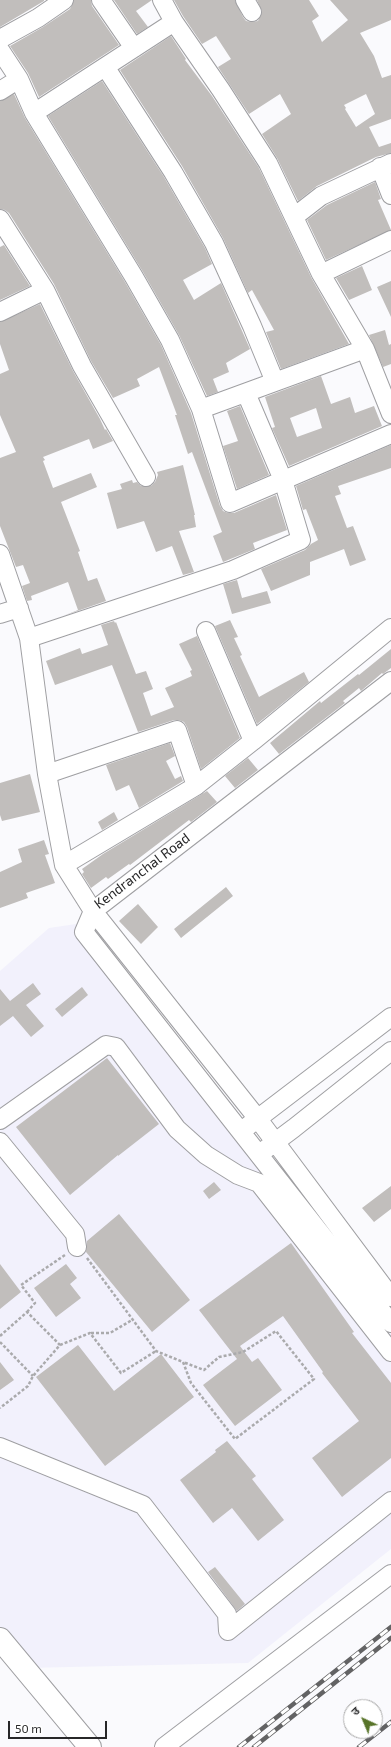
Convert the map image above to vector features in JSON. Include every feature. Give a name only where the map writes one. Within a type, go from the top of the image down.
[{"type":"main road","points":[[0,1639],[90,1747]]},
{"type":"main road","points":[[0,1653],[76,1747]]},
{"type":"street","points":[[0,39],[38,18],[64,0]]},
{"type":"street","points":[[101,0],[134,48]]},
{"type":"street","points":[[162,0],[174,22],[221,90],[268,163],[321,274],[366,349],[387,395],[391,414]]},
{"type":"street","points":[[34,113],[106,68],[174,22]]},
{"type":"street","points":[[0,50],[19,79],[34,113],[134,277],[170,340],[200,409],[230,503],[391,434]]},
{"type":"street","points":[[106,68],[173,172],[214,242],[252,326],[275,382]]},
{"type":"street","points":[[0,91],[19,79]]},
{"type":"street","points":[[294,217],[321,196],[386,165],[391,195]]},
{"type":"street","points":[[0,219],[45,290],[82,366],[146,477]]},
{"type":"street","points":[[321,274],[391,240]]},
{"type":"street","points":[[0,312],[45,290]]},
{"type":"street","points":[[200,409],[366,349]]},
{"type":"street","points":[[29,638],[233,570],[301,540],[283,480],[246,393]]},
{"type":"street","name":"Kendranchal Road","points":[[0,554],[29,638],[46,774],[64,865],[93,911],[391,681]]},
{"type":"street","points":[[0,614],[19,608]]},
{"type":"street","points":[[64,865],[196,786],[391,628]]},
{"type":"street","points":[[206,630],[253,741]]},
{"type":"street","points":[[46,774],[177,730],[196,786]]},
{"type":"street","points":[[391,1298],[258,1118],[93,911],[84,932],[391,1323]]},
{"type":"street","points":[[241,1131],[391,1017]]},
{"type":"street","points":[[0,1120],[106,1045],[116,1047],[177,1129],[206,1155],[238,1175],[259,1183],[391,1352]]},
{"type":"street","points":[[259,1154],[391,1051]]},
{"type":"street","points":[[0,1142],[75,1234],[77,1247]]},
{"type":"street","points":[[0,1447],[143,1505],[227,1614],[228,1631],[391,1501]]},
{"type":"street","points":[[164,1747],[391,1574]]},
{"type":"path","points":[[0,1336],[28,1312],[35,1302],[21,1285],[77,1247],[88,1258],[156,1351],[204,1370],[219,1357],[243,1352],[276,1331],[314,1379],[235,1439],[191,1383],[183,1362]]},
{"type":"path","points":[[28,1312],[60,1345]]},
{"type":"path","points":[[0,1408],[28,1386],[33,1376],[60,1345],[90,1333],[110,1333],[132,1320]]},
{"type":"path","points":[[90,1333],[120,1373],[156,1351]]},
{"type":"path","points":[[0,1342],[33,1376]]},
{"type":"shaded area","points":[[83,923],[391,1330],[391,1549],[248,1663],[26,1668],[0,1633],[0,971],[49,928]]},
{"type":"building","points":[[0,0],[44,0],[44,1],[0,27]]},
{"type":"building","points":[[74,0],[91,0],[92,6],[119,45],[39,97],[28,73],[10,46],[70,9]]},
{"type":"building","points":[[114,0],[152,0],[136,11],[148,27],[137,34]]},
{"type":"building","points":[[174,0],[235,0],[246,21],[252,22],[258,21],[262,12],[257,0],[309,0],[319,16],[312,21],[322,42],[348,20],[330,0],[391,0],[391,20],[360,33],[374,56],[382,78],[391,75],[391,119],[369,127],[379,147],[391,143],[391,153],[376,157],[317,186],[298,201],[277,158],[262,134],[291,114],[280,94],[249,114],[218,67],[231,59],[216,36],[202,44]],"holes":[[[366,94],[375,114],[356,127],[344,105]]]},
{"type":"building","points":[[171,36],[186,59],[185,60],[212,96],[259,168],[312,279],[349,344],[281,369],[266,332],[274,330],[252,290],[248,293],[223,238],[182,166],[120,70]]},
{"type":"building","points":[[102,81],[164,177],[205,248],[212,264],[183,280],[194,300],[221,283],[250,349],[226,363],[229,372],[213,379],[218,392],[207,396],[179,335],[143,272],[48,116]]},
{"type":"building","points":[[14,94],[25,118],[125,282],[161,345],[191,413],[220,506],[223,511],[234,513],[276,495],[287,530],[253,543],[255,549],[223,562],[213,536],[222,532],[192,452],[188,454],[175,415],[177,415],[159,367],[137,379],[140,386],[113,398],[91,361],[54,284],[9,213],[0,209],[0,101]]},
{"type":"building","points":[[375,182],[381,199],[378,200],[391,230],[326,260],[307,220],[327,205]]},
{"type":"building","points":[[4,245],[30,286],[0,300],[0,247]]},
{"type":"building","points":[[362,266],[372,290],[349,300],[336,278]]},
{"type":"building","points":[[391,281],[391,317],[377,287]]},
{"type":"building","points":[[40,304],[73,371],[105,430],[106,429],[113,441],[93,449],[89,439],[43,457],[45,460],[43,461],[53,488],[91,473],[97,487],[61,502],[80,551],[78,552],[88,581],[97,578],[106,601],[63,616],[78,610],[68,582],[31,596],[32,600],[27,601],[22,586],[30,583],[23,565],[16,567],[0,526],[0,458],[16,452],[0,415],[0,374],[9,370],[0,344],[0,322]]},
{"type":"building","points":[[385,330],[389,345],[391,344],[391,364],[383,367],[369,335]]},
{"type":"building","points":[[321,376],[331,404],[350,397],[355,413],[374,406],[382,426],[289,466],[272,428],[275,427],[265,397]],"holes":[[[316,408],[322,428],[297,437],[290,418]]]},
{"type":"building","points":[[240,406],[269,475],[237,489],[223,446],[238,441],[227,411]]},
{"type":"building","points":[[391,445],[391,468],[338,486],[341,494],[335,496],[347,528],[353,526],[366,560],[350,566],[344,549],[310,562],[310,575],[271,591],[261,569],[305,550],[318,540],[306,509],[303,510],[296,486]]},
{"type":"building","points":[[183,465],[195,515],[196,527],[179,531],[194,572],[183,575],[172,546],[156,552],[144,521],[117,529],[107,493],[122,489],[120,484],[132,480],[133,483],[137,482],[141,486],[151,486],[155,482],[158,475],[157,472]]},
{"type":"building","points":[[237,580],[242,598],[267,591],[271,603],[232,614],[223,584]]},
{"type":"building","points":[[230,620],[238,637],[234,638],[242,655],[240,656],[259,697],[304,672],[309,682],[257,724],[215,626]]},
{"type":"building","points":[[114,621],[115,623],[116,622],[136,674],[146,671],[153,689],[143,693],[151,716],[174,707],[165,688],[192,676],[190,671],[192,670],[179,644],[197,636],[240,738],[201,769],[184,722],[174,720],[138,732],[112,665],[55,685],[46,661],[80,648],[82,654],[108,645],[101,625]]},
{"type":"building","points":[[391,649],[391,668],[383,674],[382,673],[361,691],[359,688],[343,701],[345,703],[279,754],[270,743],[320,701],[321,703]]},
{"type":"building","points":[[170,743],[175,756],[166,761],[175,779],[181,776],[183,781],[139,808],[129,785],[116,791],[106,765]]},
{"type":"building","points":[[248,758],[258,770],[235,788],[225,776]]},
{"type":"building","points":[[30,774],[40,812],[2,821],[0,815],[0,783]]},
{"type":"building","points":[[207,791],[217,802],[191,822],[189,820],[130,865],[129,864],[108,879],[106,877],[91,888],[82,874],[84,872],[82,869],[103,854]]},
{"type":"building","points":[[114,812],[118,820],[102,830],[98,822]]},
{"type":"building","points":[[44,840],[49,854],[45,855],[55,883],[26,893],[28,898],[0,908],[0,872],[22,862],[18,849]]},
{"type":"building","points":[[226,887],[233,896],[181,938],[174,929]]},
{"type":"building","points":[[138,904],[158,927],[141,944],[119,921]]},
{"type":"building","points":[[33,983],[41,994],[26,1005],[44,1026],[31,1037],[13,1016],[0,1026],[0,989],[10,1001]]},
{"type":"building","points":[[82,987],[88,995],[62,1017],[55,1009]]},
{"type":"building","points":[[107,1058],[159,1124],[118,1155],[70,1195],[16,1127]]},
{"type":"building","points":[[214,1182],[221,1190],[209,1199],[203,1191]]},
{"type":"building","points":[[391,1186],[391,1209],[374,1222],[362,1208]]},
{"type":"building","points":[[119,1214],[190,1300],[152,1332],[86,1252],[87,1241]]},
{"type":"building","points":[[291,1243],[354,1332],[352,1333],[391,1383],[391,1458],[342,1497],[312,1458],[359,1421],[322,1373],[323,1372],[283,1316],[240,1346],[252,1362],[258,1358],[282,1390],[235,1426],[203,1385],[237,1359],[199,1310]]},
{"type":"building","points":[[0,1264],[21,1292],[0,1309]]},
{"type":"building","points":[[66,1264],[77,1278],[70,1284],[81,1298],[56,1317],[34,1288]]},
{"type":"building","points":[[78,1345],[114,1391],[161,1354],[194,1397],[105,1466],[36,1377]]},
{"type":"building","points":[[0,1362],[14,1380],[0,1390]]},
{"type":"building","points":[[227,1441],[256,1476],[252,1479],[284,1520],[258,1541],[232,1508],[213,1523],[180,1480],[216,1452],[215,1450]]},
{"type":"building","points":[[215,1567],[245,1604],[237,1611],[208,1572]]},
{"type":"railway","points":[[239,1747],[391,1627]]},
{"type":"railway","points":[[254,1747],[391,1638]]},
{"type":"railway","points":[[359,1747],[391,1722]]}]
